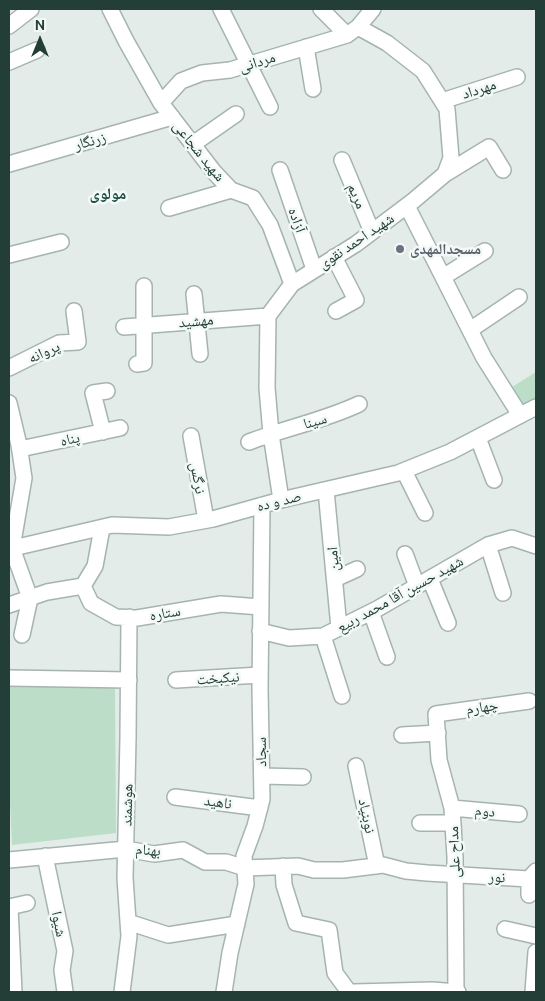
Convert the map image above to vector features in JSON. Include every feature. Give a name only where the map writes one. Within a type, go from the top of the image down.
[{"type":"street","points":[[9,26],[31,9]]},
{"type":"street","name":"شهید شجاعی","points":[[110,9],[161,103],[192,144],[231,190],[254,198],[270,225],[292,284]]},
{"type":"street","points":[[221,9],[270,106]]},
{"type":"street","points":[[321,9],[352,31],[387,43],[423,71],[447,109],[452,158],[445,174]]},
{"type":"street","points":[[352,31],[373,9]]},
{"type":"street","name":"مردانی","points":[[161,103],[181,81],[202,73],[230,70],[352,31]]},
{"type":"street","points":[[306,47],[313,89]]},
{"type":"street","points":[[9,62],[37,50]]},
{"type":"street","name":"مهرداد","points":[[442,101],[517,77]]},
{"type":"street","points":[[192,144],[236,114]]},
{"type":"street","name":"زرنگار","points":[[9,164],[172,117]]},
{"type":"street","name":"شهید احمد نقوی","points":[[268,316],[292,284],[372,232],[445,174],[489,148],[502,170]]},
{"type":"street","name":"مریم","points":[[342,160],[372,232]]},
{"type":"street","name":"آزاده","points":[[280,170],[314,270]]},
{"type":"street","points":[[169,208],[231,190]]},
{"type":"street","points":[[407,206],[484,358],[520,415]]},
{"type":"street","points":[[9,255],[61,242]]},
{"type":"street","points":[[443,277],[485,251]]},
{"type":"street","points":[[334,258],[356,300],[336,311]]},
{"type":"street","points":[[136,364],[144,363],[144,286]]},
{"type":"street","points":[[194,294],[200,354]]},
{"type":"street","points":[[470,330],[519,297]]},
{"type":"street","name":"پروانه","points":[[9,368],[59,343],[78,342],[74,311]]},
{"type":"street","points":[[268,316],[267,388],[271,434],[281,500]]},
{"type":"street","name":"مهشید","points":[[124,327],[268,316]]},
{"type":"street","points":[[103,432],[93,393],[107,390]]},
{"type":"street","points":[[9,404],[20,449],[24,478],[10,549],[30,598],[22,635]]},
{"type":"street","name":"سینا","points":[[248,442],[336,415],[359,404]]},
{"type":"street","name":"صد و ده","points":[[10,549],[112,526],[169,527],[206,520],[404,471],[450,452],[536,407]]},
{"type":"street","name":"پناه","points":[[20,449],[120,428]]},
{"type":"street","name":"نرگس","points":[[191,436],[206,520]]},
{"type":"street","points":[[478,438],[494,480]]},
{"type":"street","points":[[404,471],[425,513]]},
{"type":"street","name":"امین","points":[[326,490],[340,628]]},
{"type":"street","name":"سجاد","points":[[224,992],[230,953],[246,884],[244,856],[262,799],[260,607],[262,506]]},
{"type":"street","points":[[9,605],[47,592],[83,586],[95,566],[102,528]]},
{"type":"street","name":"شهید حسین آقا محمد ربیع","points":[[260,631],[289,638],[323,636],[371,612],[488,546],[512,538],[536,546]]},
{"type":"street","points":[[488,546],[503,593]]},
{"type":"street","points":[[405,554],[448,623]]},
{"type":"street","points":[[335,579],[357,569]]},
{"type":"street","name":"ستاره","points":[[83,586],[91,603],[116,617],[136,618],[221,604],[260,607]]},
{"type":"street","points":[[371,612],[387,657]]},
{"type":"street","name":"هوشمند","points":[[122,992],[129,936],[125,878],[129,617]]},
{"type":"street","points":[[323,636],[342,696]]},
{"type":"street","name":"نیکبخت","points":[[176,680],[260,675]]},
{"type":"street","points":[[9,678],[129,680]]},
{"type":"street","name":"چهارم","points":[[436,714],[529,701]]},
{"type":"street","name":"مداح علی","points":[[436,714],[440,760],[452,808],[457,992]]},
{"type":"street","points":[[402,735],[438,733]]},
{"type":"street","name":"نوبنیاد","points":[[356,766],[378,866]]},
{"type":"street","points":[[262,776],[303,777]]},
{"type":"street","name":"ناهید","points":[[175,796],[260,808]]},
{"type":"street","name":"دوم","points":[[452,808],[519,814]]},
{"type":"street","points":[[420,823],[453,823]]},
{"type":"street","name":"بهنام","points":[[9,860],[126,849],[154,854],[183,850],[205,862],[226,862],[245,868],[298,866],[314,870],[343,870],[383,865],[406,871],[455,875]]},
{"type":"street","name":"شیوا","points":[[45,856],[65,951],[62,970],[65,992]]},
{"type":"street","points":[[283,866],[284,885],[296,923],[329,930],[335,973],[349,992]]},
{"type":"street","name":"نور","points":[[455,875],[532,875]]},
{"type":"street","points":[[529,895],[532,875]]},
{"type":"street","points":[[12,988],[10,907],[27,903]]},
{"type":"street","points":[[128,922],[168,936],[237,924]]},
{"type":"street","points":[[505,929],[536,936]]},
{"type":"street","points":[[533,992],[536,952]]},
{"type":"street","points":[[354,992],[432,990],[457,992]]},
{"type":"green space","points":[[536,372],[536,400],[523,407],[512,387]]},
{"type":"green space","points":[[115,686],[116,833],[12,845],[9,780],[9,687]]},
{"type":"place","name":"مسجدالمهدی","points":[[400,249]]},
{"type":"district","name":"مولوی","points":[[108,194]]}]
